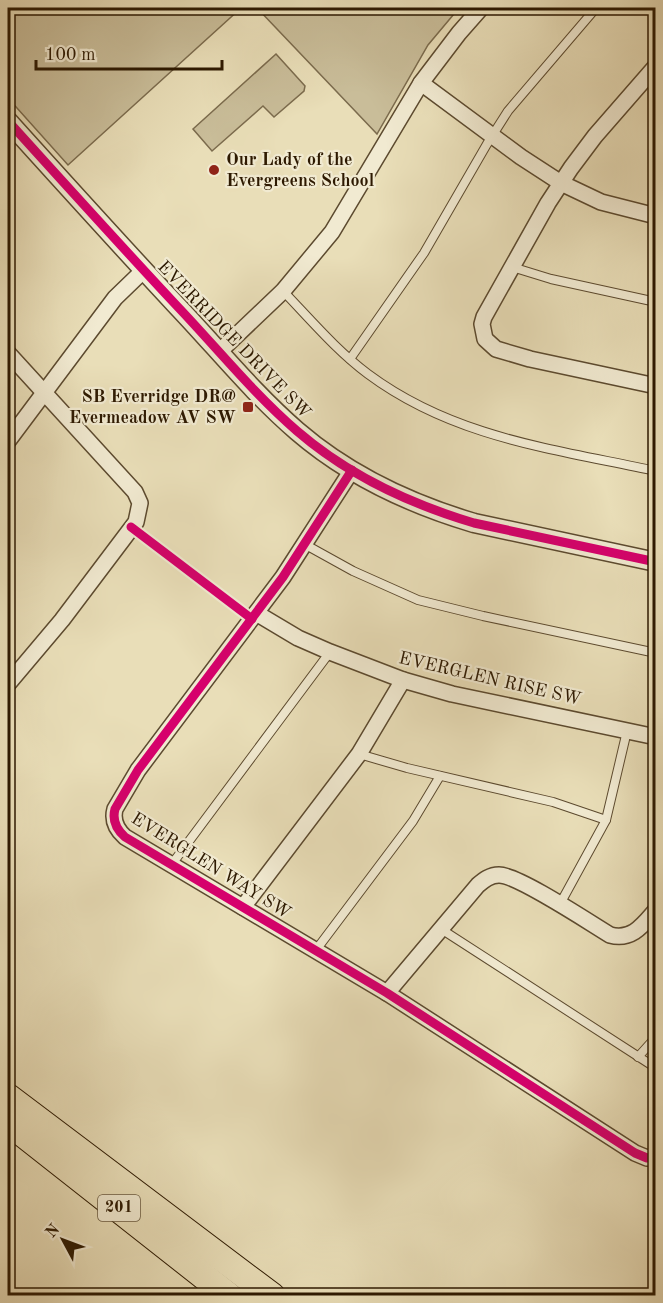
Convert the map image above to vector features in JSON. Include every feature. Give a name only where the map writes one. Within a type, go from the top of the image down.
[{"type":"highway","points":[[8,1097],[272,1296]]},
{"type":"highway","name":"201","points":[[8,1122],[229,1296]]},
{"type":"street","points":[[219,352],[284,291],[333,232],[421,83],[481,8]]},
{"type":"street","points":[[656,66],[595,136],[561,183],[484,317],[483,331],[485,339],[496,349],[530,359],[656,386]]},
{"type":"street","points":[[421,83],[561,183],[601,202],[655,214]]},
{"type":"street","name":"EVERRIDGE DRIVE SW","points":[[8,121],[273,409],[298,432],[352,470],[395,493],[445,514],[474,523],[656,562]]},
{"type":"street","points":[[8,441],[115,298],[144,270]]},
{"type":"street","points":[[8,353],[135,492],[140,503],[136,522],[62,620],[8,684]]},
{"type":"street","name":"EVERGLEN WAY SW","points":[[352,470],[306,545],[138,770],[115,809],[114,821],[120,833],[387,993],[634,1153],[647,1158],[656,1157]]},
{"type":"street","name":"EVERGLEN RISE SW","points":[[256,613],[298,638],[403,680],[452,694],[656,737]]},
{"type":"street","points":[[243,907],[359,753],[403,680]]},
{"type":"street","points":[[387,993],[477,885],[489,877],[503,876],[535,890],[616,937],[633,934],[656,910]]},
{"type":"lane","points":[[350,359],[424,253],[492,135],[525,89],[596,8]]},
{"type":"lane","points":[[512,267],[551,279],[656,302]]},
{"type":"lane","points":[[284,291],[320,331],[350,359],[410,401],[436,414],[483,433],[656,471]]},
{"type":"lane","points":[[306,545],[345,568],[418,600],[656,652]]},
{"type":"lane","points":[[172,864],[330,652]]},
{"type":"lane","points":[[559,904],[606,820],[627,731]]},
{"type":"lane","points":[[359,753],[440,776],[553,802],[606,820]]},
{"type":"lane","points":[[316,950],[413,821],[440,776]]},
{"type":"lane","points":[[441,929],[656,1068]]},
{"type":"lane","points":[[638,1057],[656,1037]]},
{"type":"shaded area","points":[[8,8],[241,8],[68,165],[8,98]]},
{"type":"shaded area","points":[[257,8],[459,8],[428,45],[377,134]]},
{"type":"shaded area","points":[[276,54],[305,86],[304,91],[274,117],[263,106],[212,151],[193,129]]},
{"type":"cycle path","points":[[8,121],[250,386],[297,431],[337,461],[403,497],[474,523],[656,562]]},
{"type":"cycle path","points":[[352,470],[283,577],[138,770],[115,809],[114,817],[119,831],[125,837],[387,993],[635,1153],[647,1158],[656,1157]]},
{"type":"cycle path","points":[[131,527],[252,619]]},
{"type":"place","name":"Our Lady of the Evergreens School","points":[[214,170]]},
{"type":"place","name":"SB Everridge DR@ Evermeadow AV SW","points":[[248,407]]}]
